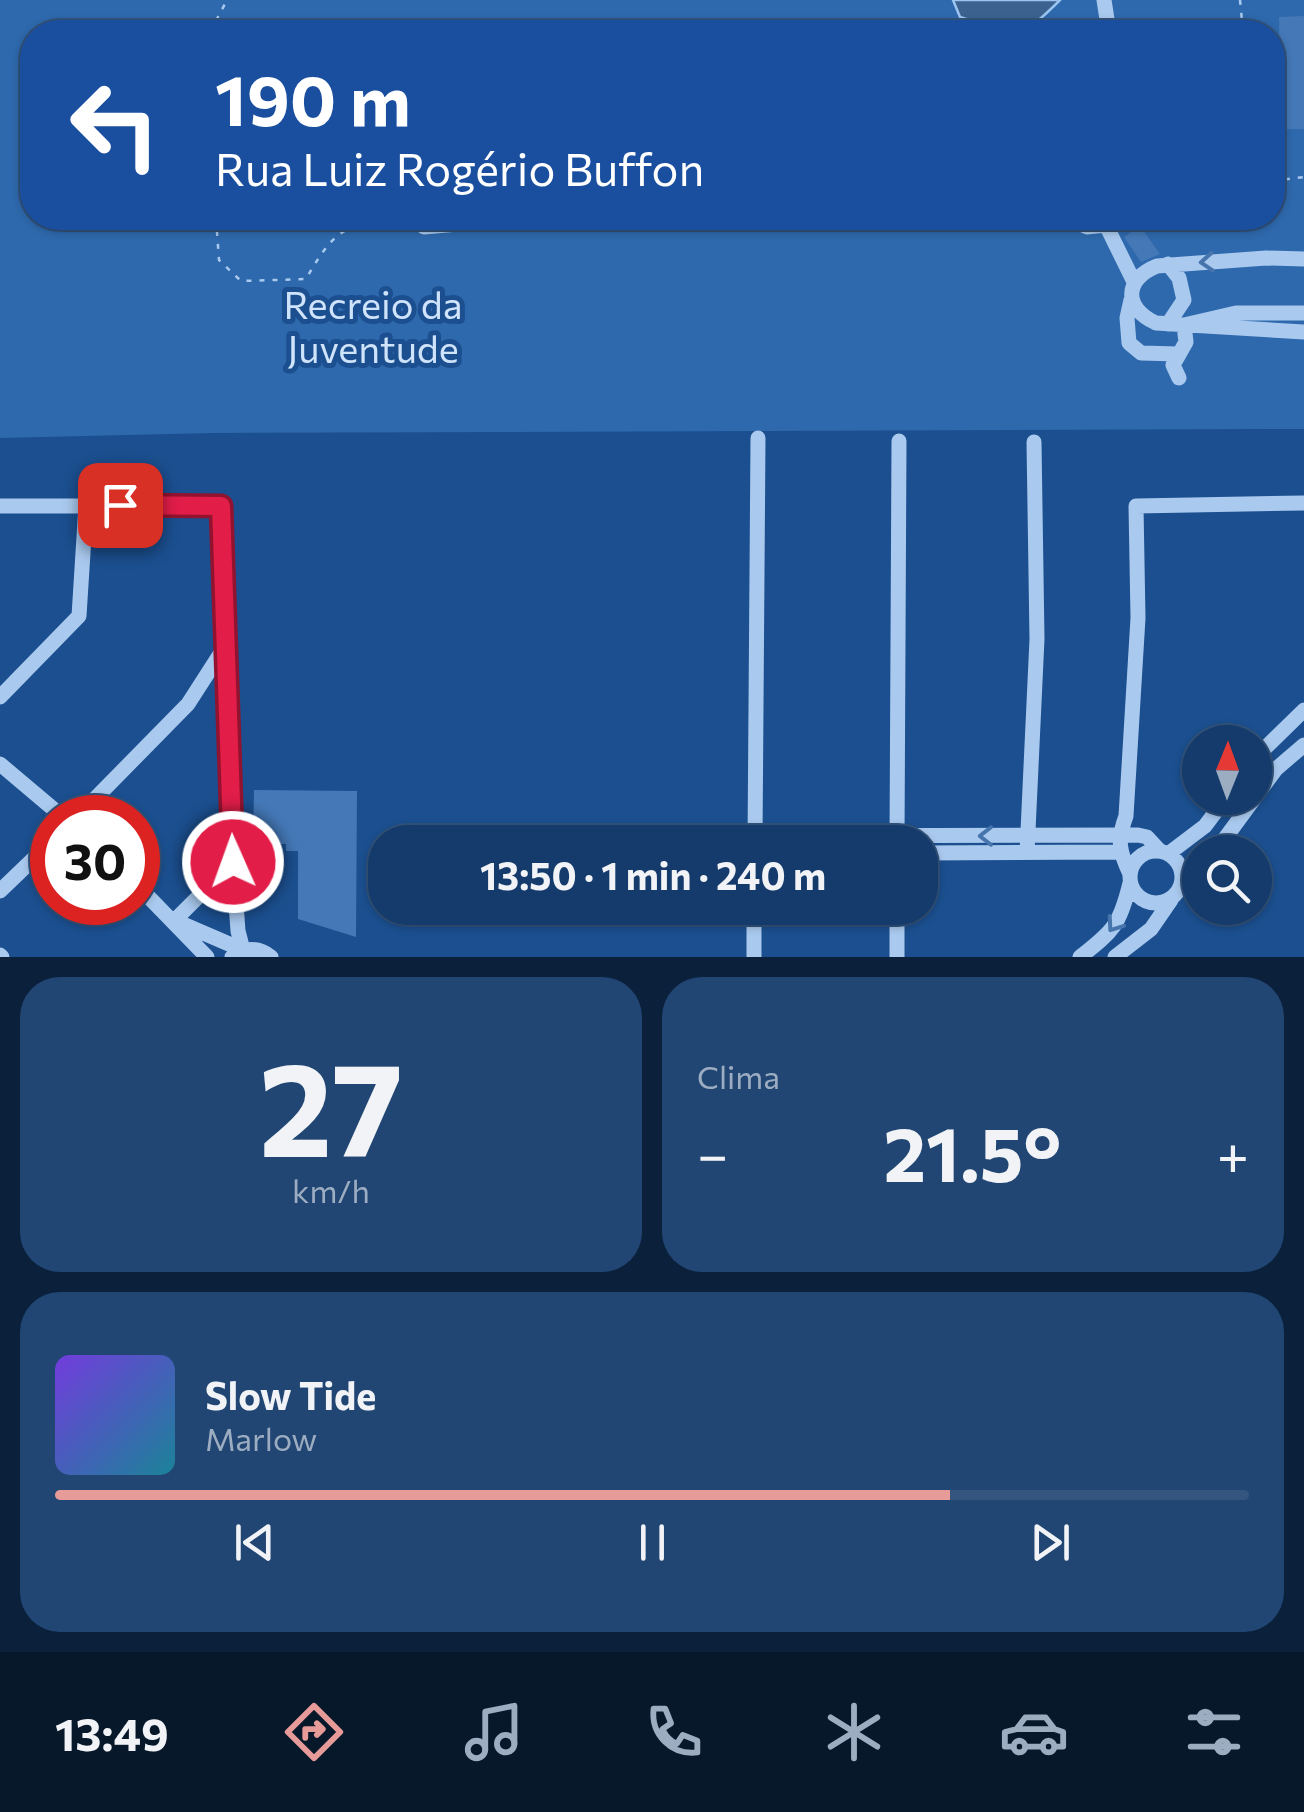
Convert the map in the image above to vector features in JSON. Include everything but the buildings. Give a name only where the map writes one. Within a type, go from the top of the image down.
[{"type":"street","points":[[1112,230],[1133,288],[1134,308],[1156,324],[1304,332]]},
{"type":"street","points":[[1178,354],[1141,353],[1129,342],[1127,318],[1133,288],[1144,271],[1168,264],[1304,259]]},
{"type":"street","points":[[1168,264],[1178,278],[1184,300],[1176,324],[1186,342],[1173,365],[1179,378]]},
{"type":"street","points":[[1176,324],[1236,313],[1304,314]]},
{"type":"street","points":[[755,825],[758,438]]},
{"type":"street","points":[[897,825],[899,442]]},
{"type":"street","points":[[1028,844],[1037,639],[1034,442]]},
{"type":"street","points":[[1172,898],[1155,904],[1138,897],[1119,844],[1126,816],[1138,618],[1136,506],[1304,502]]},
{"type":"street","points":[[0,697],[79,616],[86,504]]},
{"type":"street","points":[[0,506],[221,506],[237,954]]},
{"type":"street","points":[[99,795],[188,704],[225,646]]},
{"type":"street","points":[[1272,741],[1304,710]]},
{"type":"street","points":[[1227,835],[1276,769],[1304,745]]},
{"type":"street","points":[[0,764],[37,795]]},
{"type":"street","points":[[1080,957],[1112,933],[1122,918],[1137,859],[1144,854],[1164,852],[1205,826],[1213,815]]},
{"type":"street","points":[[938,841],[1119,844],[1147,838],[1180,866],[1182,884],[1151,929],[1115,957]]},
{"type":"street","points":[[938,852],[1028,844]]},
{"type":"street","points":[[0,892],[30,862]]},
{"type":"street","points":[[174,920],[233,862]]},
{"type":"street","points":[[160,907],[207,957]]},
{"type":"street","points":[[174,920],[237,954],[259,950],[271,957]]},
{"type":"street","points":[[754,925],[754,957]]},
{"type":"street","points":[[896,957],[897,925]]},
{"type":"path","points":[[217,230],[218,260],[241,281],[306,280],[328,240],[349,230]]},
{"type":"green space","name":"Recreio da Juventude","points":[[0,0],[1304,0],[1304,429],[213,433],[0,438]]},
{"type":"shaded area","points":[[953,0],[1060,0],[1038,20],[960,17]]},
{"type":"route","points":[[120,505],[221,506],[233,862]]}]
